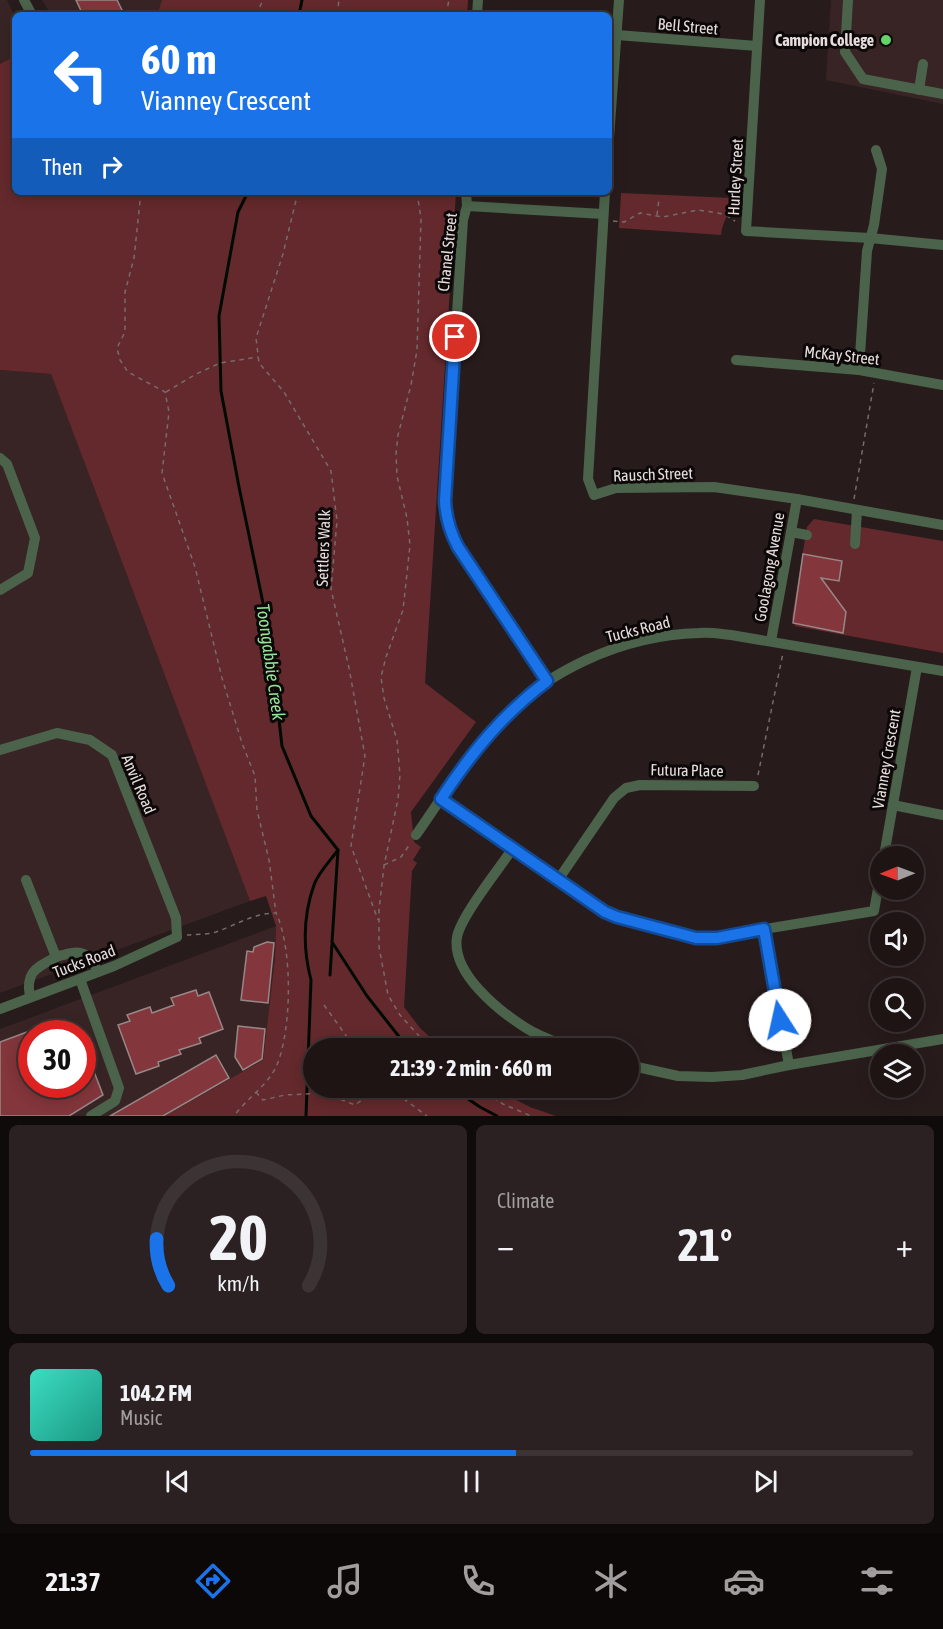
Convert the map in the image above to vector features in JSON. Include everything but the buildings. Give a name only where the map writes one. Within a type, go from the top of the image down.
[{"type":"street","points":[[612,99],[619,0]]},
{"type":"street","name":"Hurley Street","points":[[760,0],[747,231],[943,245]]},
{"type":"street","points":[[848,0],[845,52],[863,79],[943,94]]},
{"type":"street","name":"Bell Street","points":[[617,35],[757,46]]},
{"type":"street","points":[[919,90],[923,64]]},
{"type":"street","points":[[859,370],[867,251],[874,225],[882,169],[876,150]]},
{"type":"street","name":"Chanel Street","points":[[466,195],[468,206],[463,220],[445,501],[446,516],[450,533],[458,547],[547,681]]},
{"type":"street","name":"Rausch Street","points":[[605,195],[588,479],[594,495],[616,488],[714,487],[943,525]]},
{"type":"street","points":[[468,206],[603,217]]},
{"type":"street","name":"McKay Street","points":[[736,360],[859,370],[943,386]]},
{"type":"street","points":[[0,458],[7,464],[35,538],[28,573],[0,590]]},
{"type":"street","name":"Goolagong Avenue","points":[[771,641],[797,499]]},
{"type":"street","points":[[855,510],[855,544]]},
{"type":"street","points":[[791,532],[807,535]]},
{"type":"street","name":"Tucks Road","points":[[416,835],[464,765],[519,702],[547,681],[594,657],[650,639],[700,633],[771,641],[943,671]]},
{"type":"street","name":"Vianney Crescent","points":[[886,846],[917,666]]},
{"type":"street","name":"Anvil Road","points":[[0,750],[57,733],[90,740],[112,755],[176,918],[177,936]]},
{"type":"street","name":"Futura Place","points":[[558,880],[614,798],[626,788],[640,785],[754,786]]},
{"type":"street","points":[[441,799],[605,912],[679,935],[717,938],[874,911],[876,900]]},
{"type":"street","points":[[893,806],[943,815]]},
{"type":"street","points":[[513,848],[461,923],[457,939],[458,955],[464,971],[504,1012],[526,1028],[549,1038]]},
{"type":"street","points":[[26,880],[56,957]]},
{"type":"street","points":[[764,929],[789,1065]]},
{"type":"street","name":"Tucks Road","points":[[0,1009],[98,972],[177,936]]},
{"type":"street","points":[[30,998],[29,977],[41,965],[56,957],[73,952],[88,956],[98,972]]},
{"type":"street","points":[[80,979],[119,1088],[116,1101],[91,1116]]},
{"type":"street","points":[[639,1067],[678,1076],[742,1075],[943,1039]]},
{"type":"path","points":[[141,195],[134,258],[125,292],[125,332],[117,348],[120,360],[128,372],[165,393],[169,412],[162,473],[195,567],[222,678],[255,776],[257,810],[269,860],[276,913],[283,933],[289,995],[283,1042],[271,1076],[234,1116]]},
{"type":"path","points":[[165,393],[196,374],[220,363],[258,357],[256,338],[283,254],[297,195]]},
{"type":"path","points":[[417,195],[421,219],[417,350],[398,435],[396,454],[397,476],[407,518],[410,545],[403,610],[381,677],[384,698],[397,740],[400,775],[398,799],[384,866],[379,947],[388,995],[400,1015],[421,1038]]},
{"type":"path","points":[[657,216],[658,200]]},
{"type":"path","points":[[603,217],[624,222],[640,213],[663,217],[698,210],[729,216],[747,231]]},
{"type":"path","name":"Settlers Walk","points":[[258,357],[259,363],[285,392],[331,471],[337,521],[330,589],[349,668],[365,756],[351,846],[379,923]]},
{"type":"path","points":[[855,510],[875,373]]},
{"type":"path","points":[[754,786],[760,767],[785,644]]},
{"type":"path","points":[[384,866],[400,857],[416,835]]},
{"type":"path","points":[[177,936],[215,933],[261,914],[276,913]]},
{"type":"path","points":[[324,1005],[348,1038]]},
{"type":"path","points":[[255,1092],[263,1100],[303,1094]]},
{"type":"path","points":[[337,1098],[355,1105],[364,1098]]},
{"type":"path","points":[[403,1098],[427,1116]]},
{"type":"path","points":[[493,1098],[531,1116]]},
{"type":"shaded area","points":[[0,0],[7,0],[13,12],[12,58],[0,64]]},
{"type":"shaded area","points":[[42,0],[162,0],[158,12],[49,12]]},
{"type":"shaded area","points":[[162,0],[468,0],[467,12],[158,12]]},
{"type":"shaded area","name":"Campion College","points":[[831,0],[943,0],[943,104],[826,80]]},
{"type":"shaded area","points":[[12,58],[12,195],[456,195],[425,683],[476,722],[411,812],[414,842],[421,847],[413,860],[417,863],[412,871],[404,1007],[431,1038],[303,1038],[303,1098],[512,1098],[556,1116],[165,1116],[263,1060],[275,958],[276,926],[266,896],[250,901],[51,374],[0,370],[0,64]]},
{"type":"shaded area","points":[[621,193],[732,198],[721,235],[619,228]]},
{"type":"shaded area","points":[[0,370],[51,374],[250,901],[0,993]]},
{"type":"shaded area","points":[[814,519],[943,541],[943,653],[795,626],[792,618],[807,527]]},
{"type":"shaded area","points":[[276,926],[275,958],[263,1060],[165,1116],[0,1116],[0,1029],[18,1022],[18,1098],[96,1098],[96,1020],[24,1020]]},
{"type":"waterway","name":"Toongabbie Creek","points":[[300,12],[302,0]]},
{"type":"waterway","name":"Toongabbie Creek","points":[[246,195],[238,212],[219,316],[221,391],[269,632],[282,746],[311,816],[338,850],[316,881],[310,897],[306,921],[307,956],[311,980],[306,1116]]},
{"type":"waterway","points":[[338,850],[332,942],[367,996],[400,1038]]},
{"type":"waterway","points":[[330,975],[332,944]]},
{"type":"waterway","points":[[467,1098],[497,1116]]},
{"type":"place","name":"Campion College","points":[[886,40]]},
{"type":"route","points":[[455,337],[445,501],[450,533],[547,681],[519,702],[495,727],[464,765],[441,799],[605,912],[617,917],[696,938],[717,938],[764,929],[780,1020]]}]
